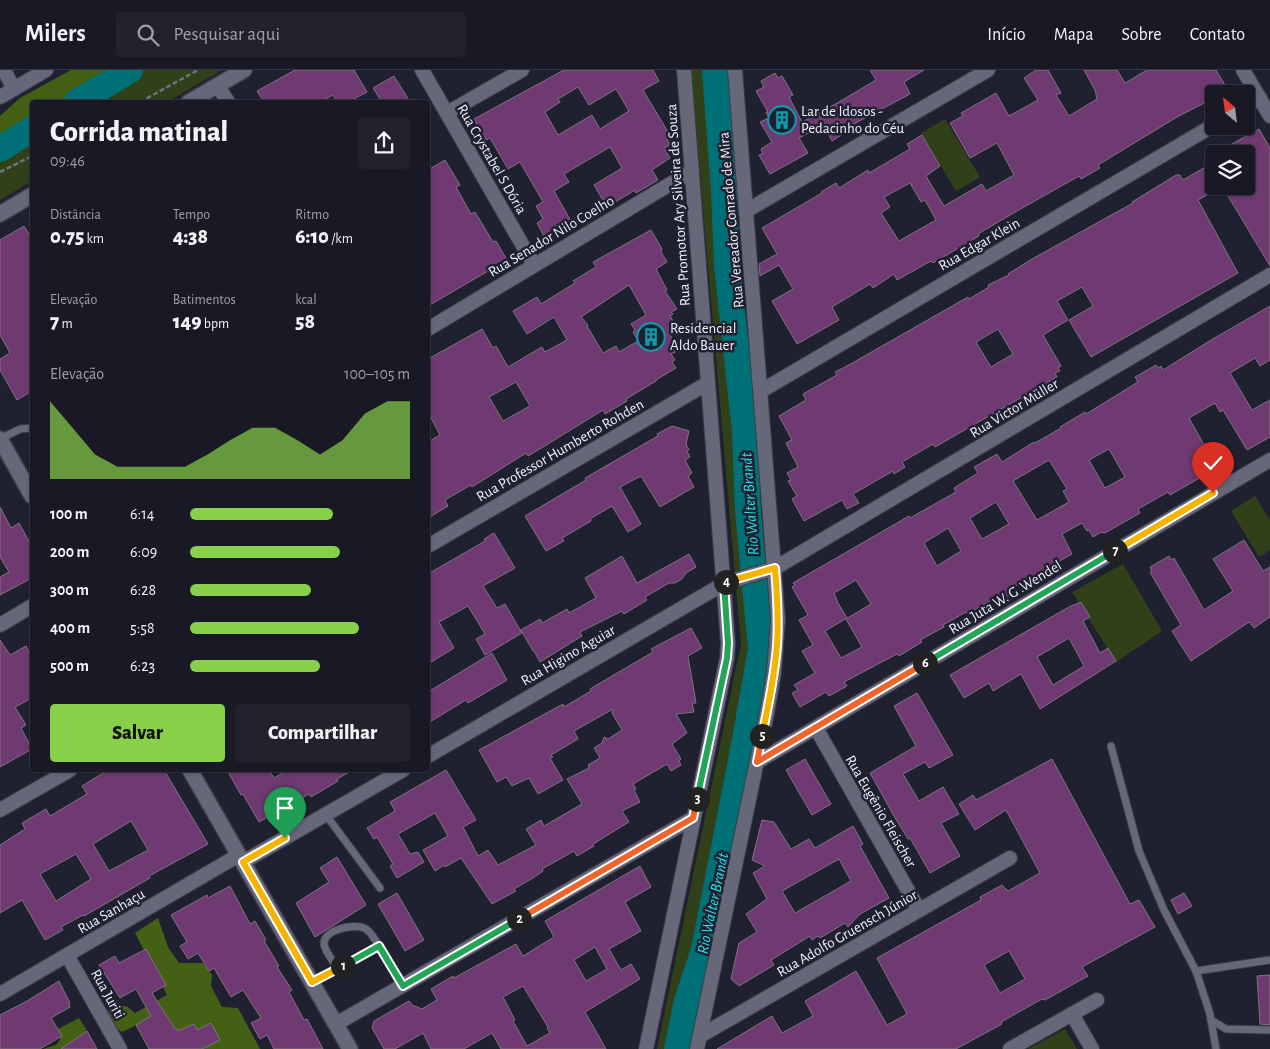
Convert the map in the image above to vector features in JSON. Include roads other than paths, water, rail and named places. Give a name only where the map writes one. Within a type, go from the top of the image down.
[{"type":"main road","points":[[193,100],[244,70]]},
{"type":"main road","points":[[0,214],[30,196]]},
{"type":"main road","points":[[0,439],[30,492]]},
{"type":"main road","points":[[191,772],[350,1049]]},
{"type":"street","points":[[4,70],[14,89]]},
{"type":"street","points":[[0,97],[46,70]]},
{"type":"street","name":"Rua Crystabel S Dória","points":[[422,70],[534,265]]},
{"type":"street","points":[[447,114],[522,70]]},
{"type":"street","name":"Rua Promotor Ary Silveira de Souza","points":[[646,1049],[727,658],[728,643],[684,70]]},
{"type":"street","name":"Rua Vereador Conrado de Mira","points":[[699,1043],[774,673],[778,619],[735,70]]},
{"type":"street","points":[[746,211],[988,70]]},
{"type":"street","points":[[1243,70],[1270,116]]},
{"type":"street","points":[[218,86],[227,100]]},
{"type":"street","points":[[1255,101],[1260,98]]},
{"type":"street","name":"Rua Edgar Klein","points":[[761,391],[1205,130]]},
{"type":"street","name":"Rua Senador Nilo Coelho","points":[[430,328],[692,170]]},
{"type":"street","name":"Rua Victor Müller","points":[[724,583],[775,568],[1270,275]]},
{"type":"street","name":"Rua Professor Humberto Rohden","points":[[430,545],[708,382]]},
{"type":"street","name":"Rua Juta W. G .Wendel","points":[[757,762],[1270,460]]},
{"type":"street","name":"Rua Higino Aguiar","points":[[430,755],[724,583]]},
{"type":"street","points":[[0,625],[30,607]]},
{"type":"street","name":"Rua Eugênio Fleischer","points":[[816,728],[919,910]]},
{"type":"street","points":[[0,810],[66,772]]},
{"type":"street","points":[[241,859],[326,815],[400,772]]},
{"type":"street","points":[[336,1024],[693,818]]},
{"type":"street","name":"Rua Adolfo Gruensch Júnior","points":[[699,1043],[919,910],[1010,858]]},
{"type":"street","name":"Rua Sanhaçu","points":[[0,994],[241,859]]},
{"type":"street","name":"Rua Juriti","points":[[68,955],[120,1049]]},
{"type":"street","points":[[1010,1049],[1097,1000]]},
{"type":"street","points":[[1072,1014],[1092,1049]]},
{"type":"lane","points":[[0,439],[20,429],[30,428]]},
{"type":"lane","points":[[1111,746],[1139,851],[1164,910],[1196,970],[1211,1020],[1216,1049]]},
{"type":"lane","points":[[326,815],[380,888]]},
{"type":"lane","points":[[338,969],[324,945],[325,939],[329,934],[342,928],[363,927],[368,930],[379,946],[403,986]]},
{"type":"lane","points":[[312,982],[379,946]]},
{"type":"lane","points":[[1196,970],[1270,960]]},
{"type":"lane","points":[[1211,1020],[1226,1029],[1270,1030]]},
{"type":"waterway","points":[[80,100],[130,70]]},
{"type":"waterway","name":"Rio Walter Brandt","points":[[677,1049],[687,1001],[704,950],[761,649],[748,511],[745,432],[727,265],[724,191],[715,70]]},
{"type":"waterway","points":[[0,149],[30,130]]},
{"type":"place","name":"Lar de Idosos - Pedacinho do Céu","points":[[782,120]]},
{"type":"place","name":"Residencial Aldo Bauer","points":[[651,337]]}]
